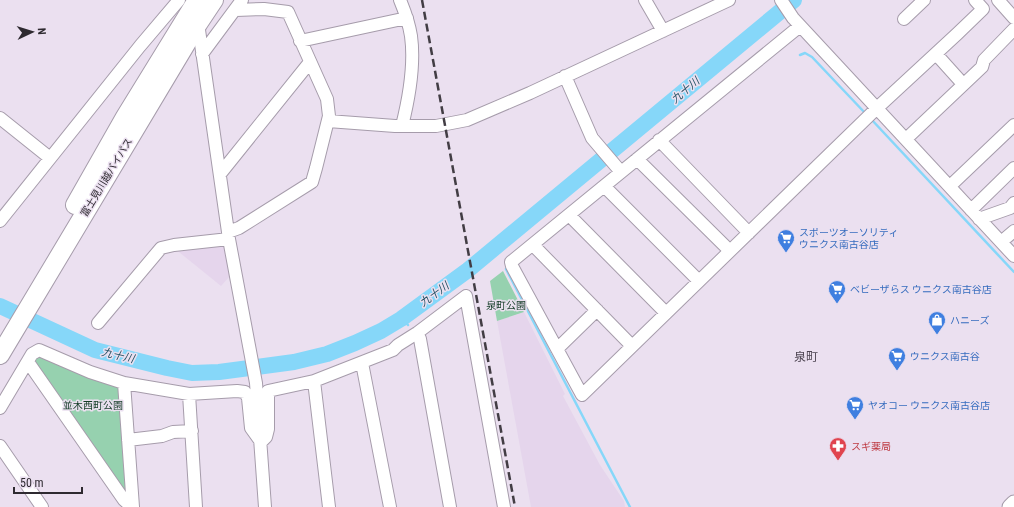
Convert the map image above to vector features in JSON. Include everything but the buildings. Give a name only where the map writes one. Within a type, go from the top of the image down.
[{"type":"highway","name":"富士見川越バイパス","points":[[0,355],[5,334],[214,0]]},
{"type":"highway","name":"富士見川越バイパス","points":[[29,295],[125,117],[192,1]]},
{"type":"main road","points":[[1010,507],[1014,503]]},
{"type":"street","points":[[400,0],[407,18],[411,37],[409,96],[402,126]]},
{"type":"street","points":[[645,0],[664,31]]},
{"type":"street","points":[[328,121],[402,126],[436,126],[467,120],[530,93],[729,0]]},
{"type":"street","points":[[781,0],[797,22],[1014,256]]},
{"type":"street","points":[[904,19],[924,0]]},
{"type":"street","points":[[797,22],[637,159],[617,168],[604,186],[511,262],[582,395],[877,108],[936,54],[979,4],[995,0]]},
{"type":"street","points":[[998,0],[1014,18]]},
{"type":"street","points":[[0,221],[140,46],[192,1],[198,24],[229,235],[256,383],[265,507]]},
{"type":"street","points":[[98,324],[162,248],[229,235],[312,182],[330,116],[327,99],[288,12],[239,5],[202,54]]},
{"type":"street","points":[[300,41],[407,18]]},
{"type":"street","points":[[906,139],[982,67],[984,60],[1014,29]]},
{"type":"street","points":[[936,54],[964,84]]},
{"type":"street","points":[[220,174],[310,62]]},
{"type":"street","points":[[565,76],[592,138],[617,168]]},
{"type":"street","points":[[0,118],[50,158]]},
{"type":"street","points":[[950,186],[1014,125]]},
{"type":"street","points":[[659,140],[749,233]]},
{"type":"street","points":[[637,159],[730,251]]},
{"type":"street","points":[[971,210],[1014,168]]},
{"type":"street","points":[[604,186],[699,281]]},
{"type":"street","points":[[980,219],[1010,208],[1014,203]]},
{"type":"street","points":[[569,215],[666,313]]},
{"type":"street","points":[[1001,242],[1014,230]]},
{"type":"street","points":[[533,245],[632,346]]},
{"type":"street","points":[[261,442],[266,437],[268,429],[268,391],[314,381],[393,350],[466,296],[504,507]]},
{"type":"street","points":[[557,349],[597,310]]},
{"type":"street","points":[[414,335],[413,343],[450,507]]},
{"type":"street","points":[[0,408],[32,354],[39,350],[90,372],[124,383],[189,394],[238,391],[245,392],[248,398],[251,428],[261,442]]},
{"type":"street","points":[[28,362],[124,500],[133,507]]},
{"type":"street","points":[[362,362],[390,507]]},
{"type":"street","points":[[314,381],[329,507]]},
{"type":"street","points":[[124,383],[133,507]]},
{"type":"street","points":[[189,394],[196,507]]},
{"type":"street","points":[[128,440],[162,436],[173,432],[192,430]]},
{"type":"street","points":[[434,437],[443,507]]},
{"type":"street","points":[[0,446],[42,507]]},
{"type":"shaded area","points":[[220,244],[224,247],[230,276],[221,286],[174,248]]},
{"type":"shaded area","points":[[524,312],[565,394],[563,396],[600,465],[624,501],[625,507],[531,507],[497,321]]},
{"type":"green space","name":"泉町公園","points":[[503,271],[524,312],[497,321],[490,281]]},
{"type":"green space","name":"並木西町公園","points":[[39,354],[119,387],[126,491],[121,492],[33,364]]},
{"type":"waterway","name":"九十川","points":[[0,306],[95,350],[192,373],[219,372],[294,362],[327,354],[381,331],[401,319],[468,270],[794,0]]},
{"type":"waterway","points":[[800,55],[805,53],[812,57],[866,114]]},
{"type":"waterway","points":[[871,119],[1014,272]]},
{"type":"waterway","points":[[506,269],[630,507]]},
{"type":"waterway","points":[[402,318],[408,325]]},
{"type":"railway","points":[[422,0],[515,507]]},
{"type":"place","name":"スポーツオーソリティ ウニクス南古谷店","points":[[786,253]]},
{"type":"place","name":"ベビーザらス ウニクス南古谷店","points":[[837,304]]},
{"type":"place","name":"ハニーズ","points":[[937,335]]},
{"type":"place","name":"ウニクス南古谷","points":[[897,371]]},
{"type":"place","name":"ヤオコー ウニクス南古谷店","points":[[855,420]]},
{"type":"place","name":"スギ薬局","points":[[838,461]]},
{"type":"district","name":"泉町","points":[[806,357]]}]
